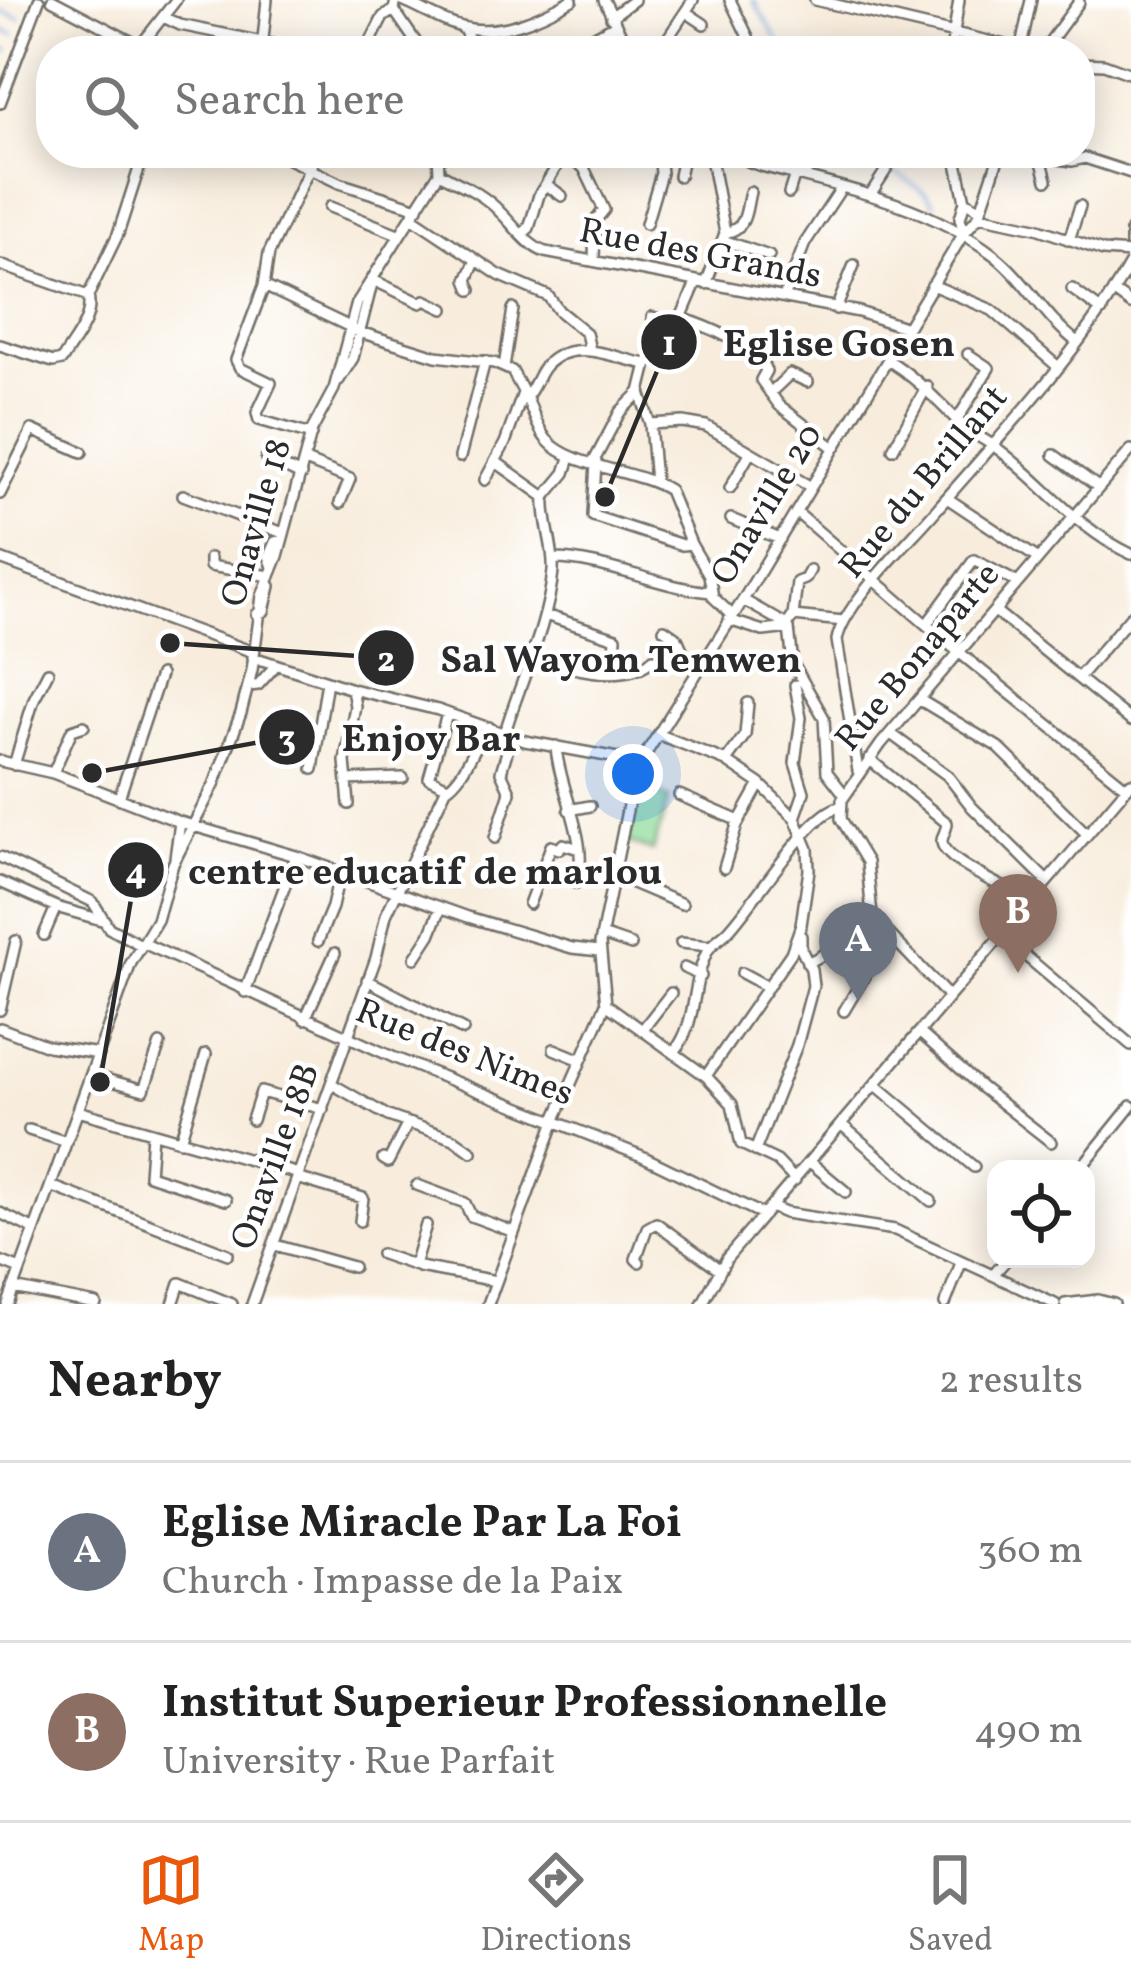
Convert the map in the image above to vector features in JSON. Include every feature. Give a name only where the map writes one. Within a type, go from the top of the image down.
[{"type":"street","points":[[0,103],[39,0]]},
{"type":"street","points":[[52,0],[120,36]]},
{"type":"street","points":[[151,36],[176,0]]},
{"type":"street","points":[[262,36],[267,0]]},
{"type":"street","points":[[397,4],[463,28],[507,28],[572,0]]},
{"type":"street","points":[[604,0],[621,36]]},
{"type":"street","points":[[589,36],[634,0]]},
{"type":"street","points":[[670,36],[693,0]]},
{"type":"street","points":[[730,0],[747,36]]},
{"type":"street","points":[[820,0],[969,36]]},
{"type":"street","points":[[953,36],[959,0]]},
{"type":"street","points":[[1025,36],[1030,0]]},
{"type":"street","points":[[1054,36],[1079,2]]},
{"type":"street","points":[[374,36],[397,4]]},
{"type":"street","points":[[397,4],[414,36]]},
{"type":"street","points":[[686,12],[704,24]]},
{"type":"street","points":[[163,17],[180,25],[244,36]]},
{"type":"street","points":[[463,28],[468,36]]},
{"type":"street","points":[[1095,64],[1131,74]]},
{"type":"street","points":[[1095,162],[1131,173]]},
{"type":"street","points":[[0,345],[59,362],[91,306],[88,296],[118,234],[139,168]]},
{"type":"street","points":[[311,435],[259,420],[257,413],[271,383],[237,364],[264,286],[269,253],[308,168],[416,213],[499,275],[548,296],[586,333],[590,350]]},
{"type":"street","points":[[522,234],[557,168]]},
{"type":"street","points":[[583,168],[604,210],[595,221],[594,261]]},
{"type":"street","points":[[646,224],[660,168]]},
{"type":"street","points":[[679,176],[681,168]]},
{"type":"street","points":[[691,544],[593,516],[595,462],[620,412],[640,392],[647,364],[678,321],[724,237],[712,168]]},
{"type":"street","points":[[773,168],[870,194],[964,232],[1005,264],[1050,320],[1077,342]]},
{"type":"street","points":[[788,193],[805,168]]},
{"type":"street","points":[[870,194],[887,168]]},
{"type":"street","points":[[958,168],[965,201],[960,218],[964,232]]},
{"type":"street","name":"Onaville 20","points":[[606,1004],[599,950],[627,797],[639,763],[780,539],[904,326],[980,213],[995,168]]},
{"type":"street","points":[[1044,168],[1047,180]]},
{"type":"street","points":[[440,170],[373,280],[444,309]]},
{"type":"street","name":"Rue des Grands","points":[[440,170],[490,202],[538,250],[784,297],[904,326]]},
{"type":"street","points":[[547,185],[562,196]]},
{"type":"street","points":[[784,297],[805,243],[842,187]]},
{"type":"street","points":[[724,237],[745,220],[750,192]]},
{"type":"street","points":[[965,201],[980,213],[1069,240],[1131,250],[1131,230]]},
{"type":"street","points":[[1069,240],[1080,206]]},
{"type":"street","points":[[330,207],[398,234]]},
{"type":"street","points":[[724,237],[769,256]]},
{"type":"street","name":"Rue du Brillant","points":[[858,771],[837,640],[847,617],[1102,311],[1131,262],[1131,250]]},
{"type":"street","points":[[470,290],[467,280],[476,260]]},
{"type":"street","points":[[0,265],[88,296]]},
{"type":"street","points":[[836,309],[854,265]]},
{"type":"street","name":"Onaville 18","points":[[8,1304],[130,963],[157,920],[185,824],[219,775],[249,686],[257,614],[311,435],[373,280]]},
{"type":"street","points":[[932,285],[992,310],[1056,365]]},
{"type":"street","points":[[264,286],[353,329],[436,356],[504,367],[515,374],[548,442],[570,458],[660,484]]},
{"type":"street","points":[[1072,289],[1102,311]]},
{"type":"street","points":[[1113,291],[1131,304]]},
{"type":"street","points":[[504,367],[513,309]]},
{"type":"street","points":[[652,317],[706,324],[761,359],[766,370],[761,380],[770,393],[834,448]]},
{"type":"street","points":[[485,480],[525,395],[548,363],[590,350],[647,364]]},
{"type":"street","points":[[957,420],[988,368],[968,354]]},
{"type":"street","points":[[888,359],[927,386],[957,420],[1071,517],[1131,554]]},
{"type":"street","points":[[460,457],[485,361]]},
{"type":"street","points":[[770,393],[790,374],[808,382]]},
{"type":"street","points":[[893,449],[927,386]]},
{"type":"street","points":[[640,392],[660,484],[703,562],[711,592],[730,617],[764,631],[790,621],[847,617],[841,604]]},
{"type":"street","points":[[650,424],[706,426],[811,487]]},
{"type":"street","points":[[0,494],[32,430],[82,452]]},
{"type":"street","name":"Rue Bonaparte","points":[[676,1051],[694,1014],[710,946],[729,930],[804,834],[831,808],[840,807],[858,771],[1131,450]]},
{"type":"street","points":[[730,488],[750,453]]},
{"type":"street","points":[[1054,455],[1098,487]]},
{"type":"street","points":[[266,458],[301,475]]},
{"type":"street","points":[[495,838],[510,792],[501,772],[508,734],[545,615],[554,559],[546,530],[545,497],[565,473],[570,458]]},
{"type":"street","points":[[305,461],[350,479],[340,503]]},
{"type":"street","points":[[496,462],[545,497]]},
{"type":"street","points":[[183,495],[282,536]]},
{"type":"street","points":[[947,498],[1037,558]]},
{"type":"street","points":[[703,1304],[719,1269],[1129,785],[960,652],[796,512]]},
{"type":"street","points":[[731,519],[780,539]]},
{"type":"street","points":[[210,558],[210,566],[271,576]]},
{"type":"street","points":[[554,559],[711,592]]},
{"type":"street","points":[[0,560],[276,665],[508,734],[639,763]]},
{"type":"street","points":[[927,624],[974,560],[1018,583]]},
{"type":"street","points":[[810,570],[806,579],[797,582],[790,621],[793,664],[821,710],[827,772],[844,795]]},
{"type":"street","points":[[743,600],[790,621]]},
{"type":"street","points":[[995,611],[1131,721]]},
{"type":"street","points":[[545,615],[616,638],[614,671]]},
{"type":"street","points":[[1078,678],[1131,616]]},
{"type":"street","points":[[664,628],[677,638],[686,658]]},
{"type":"street","points":[[530,655],[566,668],[614,671],[638,670],[653,659],[704,662]]},
{"type":"street","points":[[249,686],[258,685],[276,665]]},
{"type":"street","points":[[14,765],[34,699],[48,672]]},
{"type":"street","points":[[118,798],[160,675]]},
{"type":"street","points":[[313,770],[327,681]]},
{"type":"street","points":[[795,685],[801,722],[795,764],[804,792],[795,818]]},
{"type":"street","points":[[349,805],[346,751],[355,706],[352,689]]},
{"type":"street","points":[[920,700],[998,747],[1088,834]]},
{"type":"street","points":[[726,761],[745,735],[748,703]]},
{"type":"street","points":[[821,710],[848,706]]},
{"type":"street","points":[[448,714],[428,778],[448,787]]},
{"type":"street","points":[[53,773],[71,730],[84,725]]},
{"type":"street","name":"Onaville 18B","points":[[253,1304],[386,915],[448,787],[458,780],[478,738],[489,727]]},
{"type":"street","points":[[891,734],[947,775],[972,807],[1047,881]]},
{"type":"street","points":[[660,735],[726,761],[760,784],[795,818],[804,834],[809,870],[799,954],[814,980],[799,1039],[755,1151]]},
{"type":"street","points":[[556,746],[557,770],[579,849],[581,869],[576,883]]},
{"type":"street","points":[[869,759],[947,823],[941,841],[944,848],[1030,903]]},
{"type":"street","points":[[0,761],[53,773],[185,824],[296,856],[534,938],[599,950]]},
{"type":"street","points":[[346,780],[403,778]]},
{"type":"street","points":[[724,868],[740,821],[760,784]]},
{"type":"street","points":[[680,795],[740,821]]},
{"type":"street","points":[[569,809],[590,806]]},
{"type":"street","points":[[840,807],[841,819],[867,862],[869,910],[888,937],[916,959],[949,997]]},
{"type":"street","points":[[529,904],[534,870],[551,846],[579,849]]},
{"type":"street","points":[[245,992],[296,856]]},
{"type":"street","points":[[0,857],[93,902],[105,921]]},
{"type":"street","points":[[318,940],[340,871]]},
{"type":"street","points":[[614,875],[682,904]]},
{"type":"street","points":[[0,882],[56,907],[105,921]]},
{"type":"street","points":[[44,935],[56,907]]},
{"type":"street","points":[[415,958],[441,908]]},
{"type":"street","points":[[799,954],[821,956],[869,910]]},
{"type":"street","name":"Rue des Nimes","points":[[105,921],[112,931],[305,1019],[768,1211],[880,1225],[1055,1304]]},
{"type":"street","points":[[602,935],[631,945]]},
{"type":"street","points":[[1002,936],[1131,1045]]},
{"type":"street","points":[[844,1011],[888,937]]},
{"type":"street","points":[[0,1010],[16,941]]},
{"type":"street","points":[[681,943],[710,946]]},
{"type":"street","points":[[305,1019],[335,953]]},
{"type":"street","points":[[706,1076],[768,987],[799,954]]},
{"type":"street","points":[[684,968],[701,976]]},
{"type":"street","points":[[742,974],[768,987]]},
{"type":"street","points":[[367,980],[464,1030]]},
{"type":"street","points":[[643,1029],[671,993]]},
{"type":"street","points":[[488,1304],[555,1120],[606,1004],[706,1076],[735,1109],[738,1140],[776,1161],[794,1180]]},
{"type":"street","points":[[0,1028],[48,1046],[99,1054]]},
{"type":"street","points":[[920,1033],[1051,1142]]},
{"type":"street","points":[[91,1075],[144,1090],[160,1044]]},
{"type":"street","points":[[554,1049],[581,1060]]},
{"type":"street","points":[[180,1141],[206,1054]]},
{"type":"street","points":[[332,1084],[406,1125],[454,1139],[472,1152]]},
{"type":"street","points":[[876,1085],[974,1167]]},
{"type":"street","points":[[252,1120],[261,1092],[323,1108]]},
{"type":"street","points":[[1088,1160],[1131,1106]]},
{"type":"street","points":[[78,1111],[363,1198],[360,1221]]},
{"type":"street","points":[[382,1160],[388,1162],[406,1125]]},
{"type":"street","points":[[842,1125],[931,1201]]},
{"type":"street","points":[[29,1130],[67,1142]]},
{"type":"street","points":[[152,1134],[149,1175],[226,1200]]},
{"type":"street","points":[[810,1162],[846,1192]]},
{"type":"street","points":[[417,1185],[465,1203],[471,1216],[514,1232]]},
{"type":"street","points":[[52,1186],[228,1253]]},
{"type":"street","points":[[0,1213],[34,1228]]},
{"type":"street","points":[[639,1262],[637,1255],[653,1223],[719,1269]]},
{"type":"street","points":[[414,1265],[426,1225]]},
{"type":"street","points":[[275,1245],[353,1267]]},
{"type":"street","points":[[381,1254],[496,1281]]},
{"type":"street","points":[[0,1261],[20,1269]]},
{"type":"street","points":[[945,1304],[961,1263]]},
{"type":"street","points":[[994,1274],[999,1268]]},
{"type":"street","points":[[173,1304],[180,1283],[232,1304]]},
{"type":"street","points":[[13,1288],[96,1304]]},
{"type":"street","points":[[1065,1304],[1098,1300],[1114,1304]]},
{"type":"green space","points":[[639,785],[669,798],[653,851],[627,842]]},
{"type":"waterway","points":[[753,0],[775,36]]},
{"type":"waterway","points":[[0,11],[20,18]]},
{"type":"waterway","points":[[0,29],[14,35]]},
{"type":"waterway","points":[[0,48],[8,51]]},
{"type":"waterway","points":[[890,168],[934,204]]},
{"type":"place","name":"Eglise Gosen","points":[[605,497]]},
{"type":"place","name":"Sal Wayom Temwen","points":[[170,643]]},
{"type":"place","name":"Enjoy Bar","points":[[92,773]]},
{"type":"place","name":"Institut Superieur Professionnelle","points":[[1018,973]]},
{"type":"place","name":"Eglise Miracle Par La Foi","points":[[858,1001]]},
{"type":"place","name":"centre educatif de marlou","points":[[100,1082]]}]
